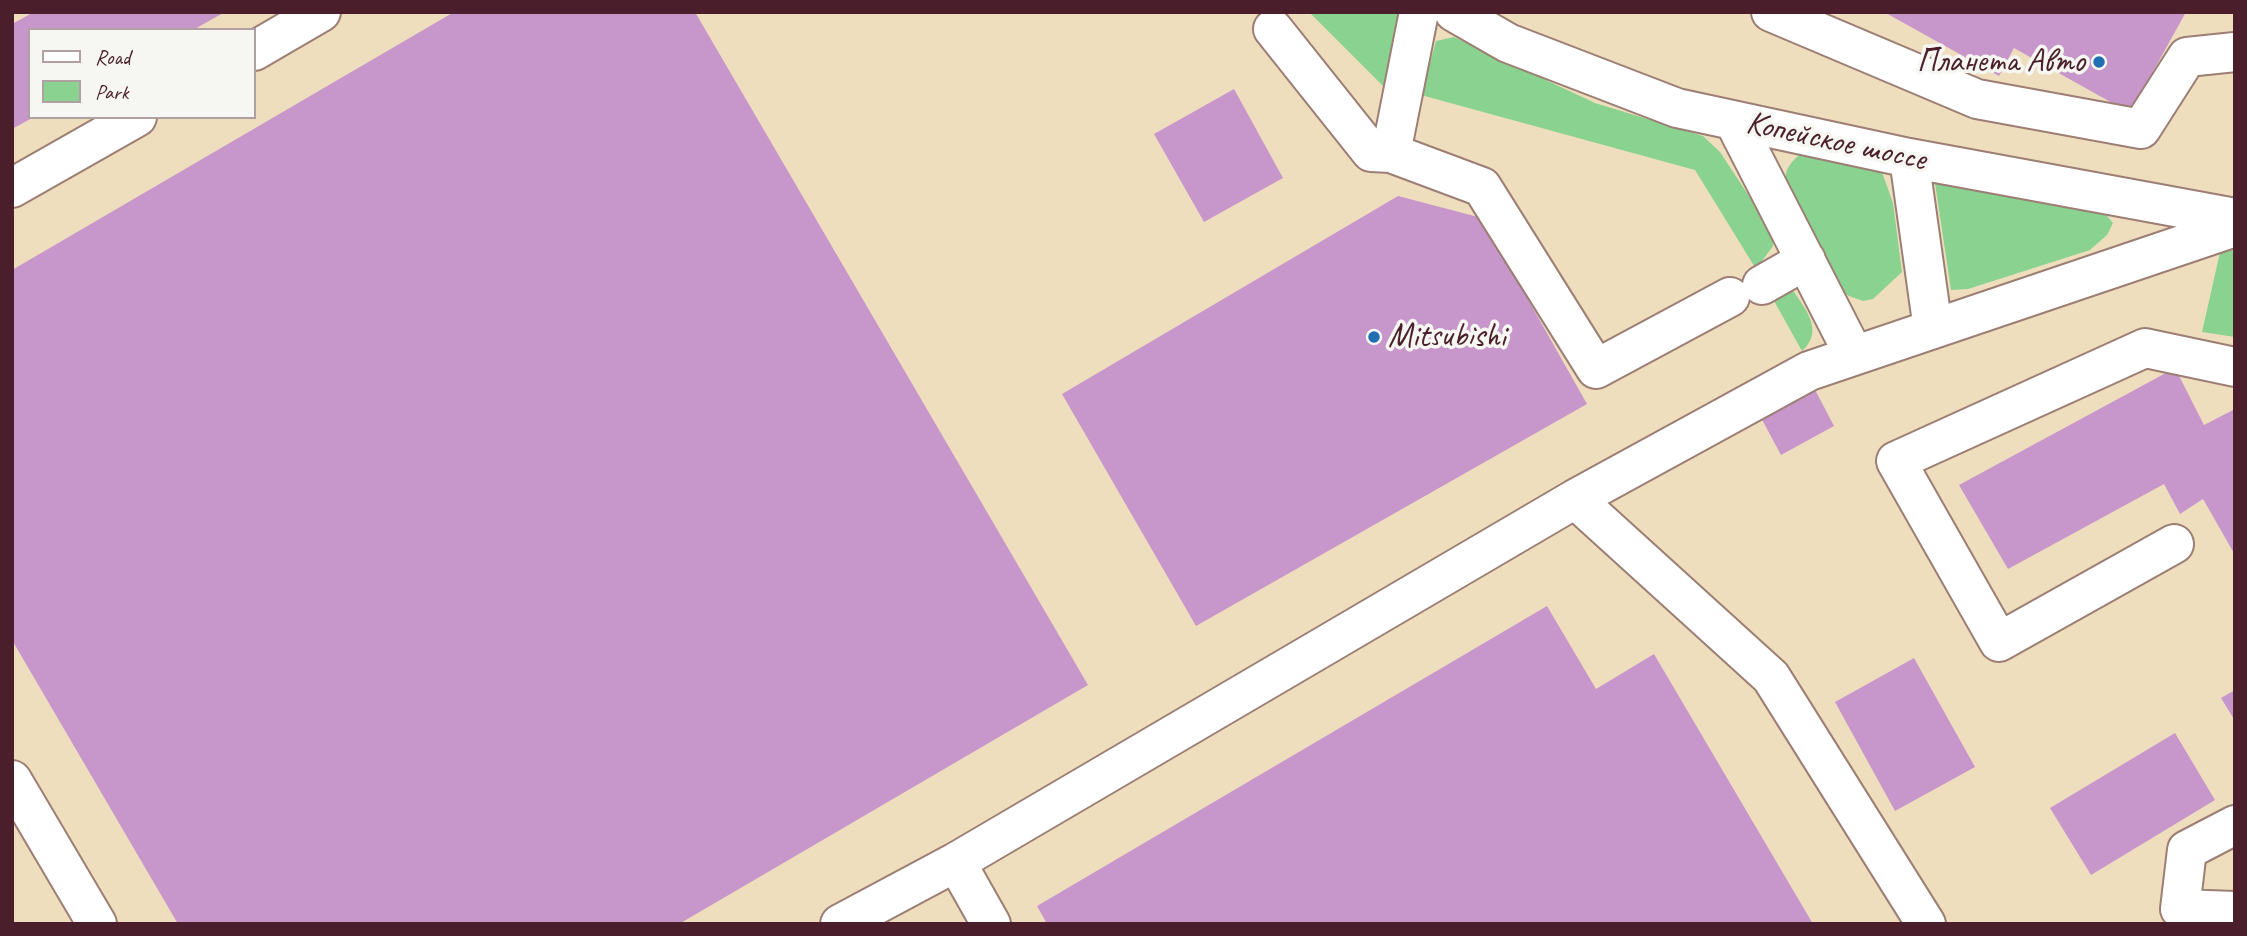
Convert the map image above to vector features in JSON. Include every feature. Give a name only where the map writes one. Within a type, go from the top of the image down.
[{"type":"street","points":[[256,50],[321,12]]},
{"type":"street","points":[[1391,153],[1419,12]]},
{"type":"street","name":"Копейское шоссе","points":[[1454,12],[1508,43],[1676,108],[1909,158],[2235,218]]},
{"type":"street","points":[[1771,12],[1978,99],[2141,129],[2187,57],[2235,52]]},
{"type":"street","points":[[1273,29],[1371,152],[1391,153],[1482,187],[1596,369],[1806,260]]},
{"type":"street","points":[[12,188],[133,119]]},
{"type":"street","points":[[1734,121],[1854,355]]},
{"type":"street","points":[[1909,158],[1933,329]]},
{"type":"street","points":[[840,924],[956,862],[1575,499],[1809,371],[2235,227]]},
{"type":"street","points":[[2175,544],[1999,642],[1896,461],[2145,348],[2235,367]]},
{"type":"street","points":[[1575,499],[1772,677],[1926,924]]},
{"type":"street","points":[[12,780],[97,924]]},
{"type":"street","points":[[2235,825],[2187,850],[2180,909],[2235,911]]},
{"type":"street","points":[[956,862],[990,924]]},
{"type":"green space","points":[[1309,12],[1398,12],[1385,88]]},
{"type":"green space","points":[[1454,37],[1595,103],[1703,136],[1720,152],[1774,234],[1773,246],[1756,269],[1695,170],[1421,95],[1436,41]]},
{"type":"green space","points":[[1799,155],[1882,172],[1893,203],[1902,272],[1873,299],[1863,301],[1849,296],[1835,286],[1786,191],[1787,171]]},
{"type":"green space","points":[[1935,183],[2102,210],[2113,223],[2107,235],[2090,250],[1968,289],[1951,290]]},
{"type":"green space","points":[[2221,248],[2235,251],[2235,337],[2202,332]]},
{"type":"green space","points":[[1790,286],[1806,310],[1812,326],[1809,343],[1802,351],[1769,292]]},
{"type":"building","points":[[34,12],[225,12],[197,28],[28,28],[28,119],[30,119],[12,129],[12,24]]},
{"type":"building","points":[[454,12],[695,12],[1088,685],[679,924],[178,924],[12,640],[12,270]]},
{"type":"building","name":"Планета Авто","points":[[1884,12],[2186,12],[2130,113],[2014,48],[1999,76]]},
{"type":"building","points":[[1234,89],[1283,178],[1204,222],[1154,134]]},
{"type":"building","points":[[1398,196],[1482,218],[1587,404],[1196,626],[1062,394]]},
{"type":"building","points":[[2175,368],[2204,425],[2235,409],[2235,555],[2203,499],[2180,514],[2164,484],[2008,569],[1959,485]]},
{"type":"building","points":[[1812,384],[1834,426],[1781,455],[1759,414]]},
{"type":"building","points":[[1547,606],[1596,689],[1654,654],[1813,924],[1047,924],[1037,906]]},
{"type":"building","points":[[1914,658],[1975,767],[1895,811],[1835,702]]},
{"type":"building","points":[[2235,690],[2235,721],[2221,698]]},
{"type":"building","points":[[2175,733],[2215,800],[2091,875],[2050,808]]},
{"type":"place","name":"Планета Авто","points":[[2099,62]]},
{"type":"place","name":"Mitsubishi","points":[[1374,337]]}]
